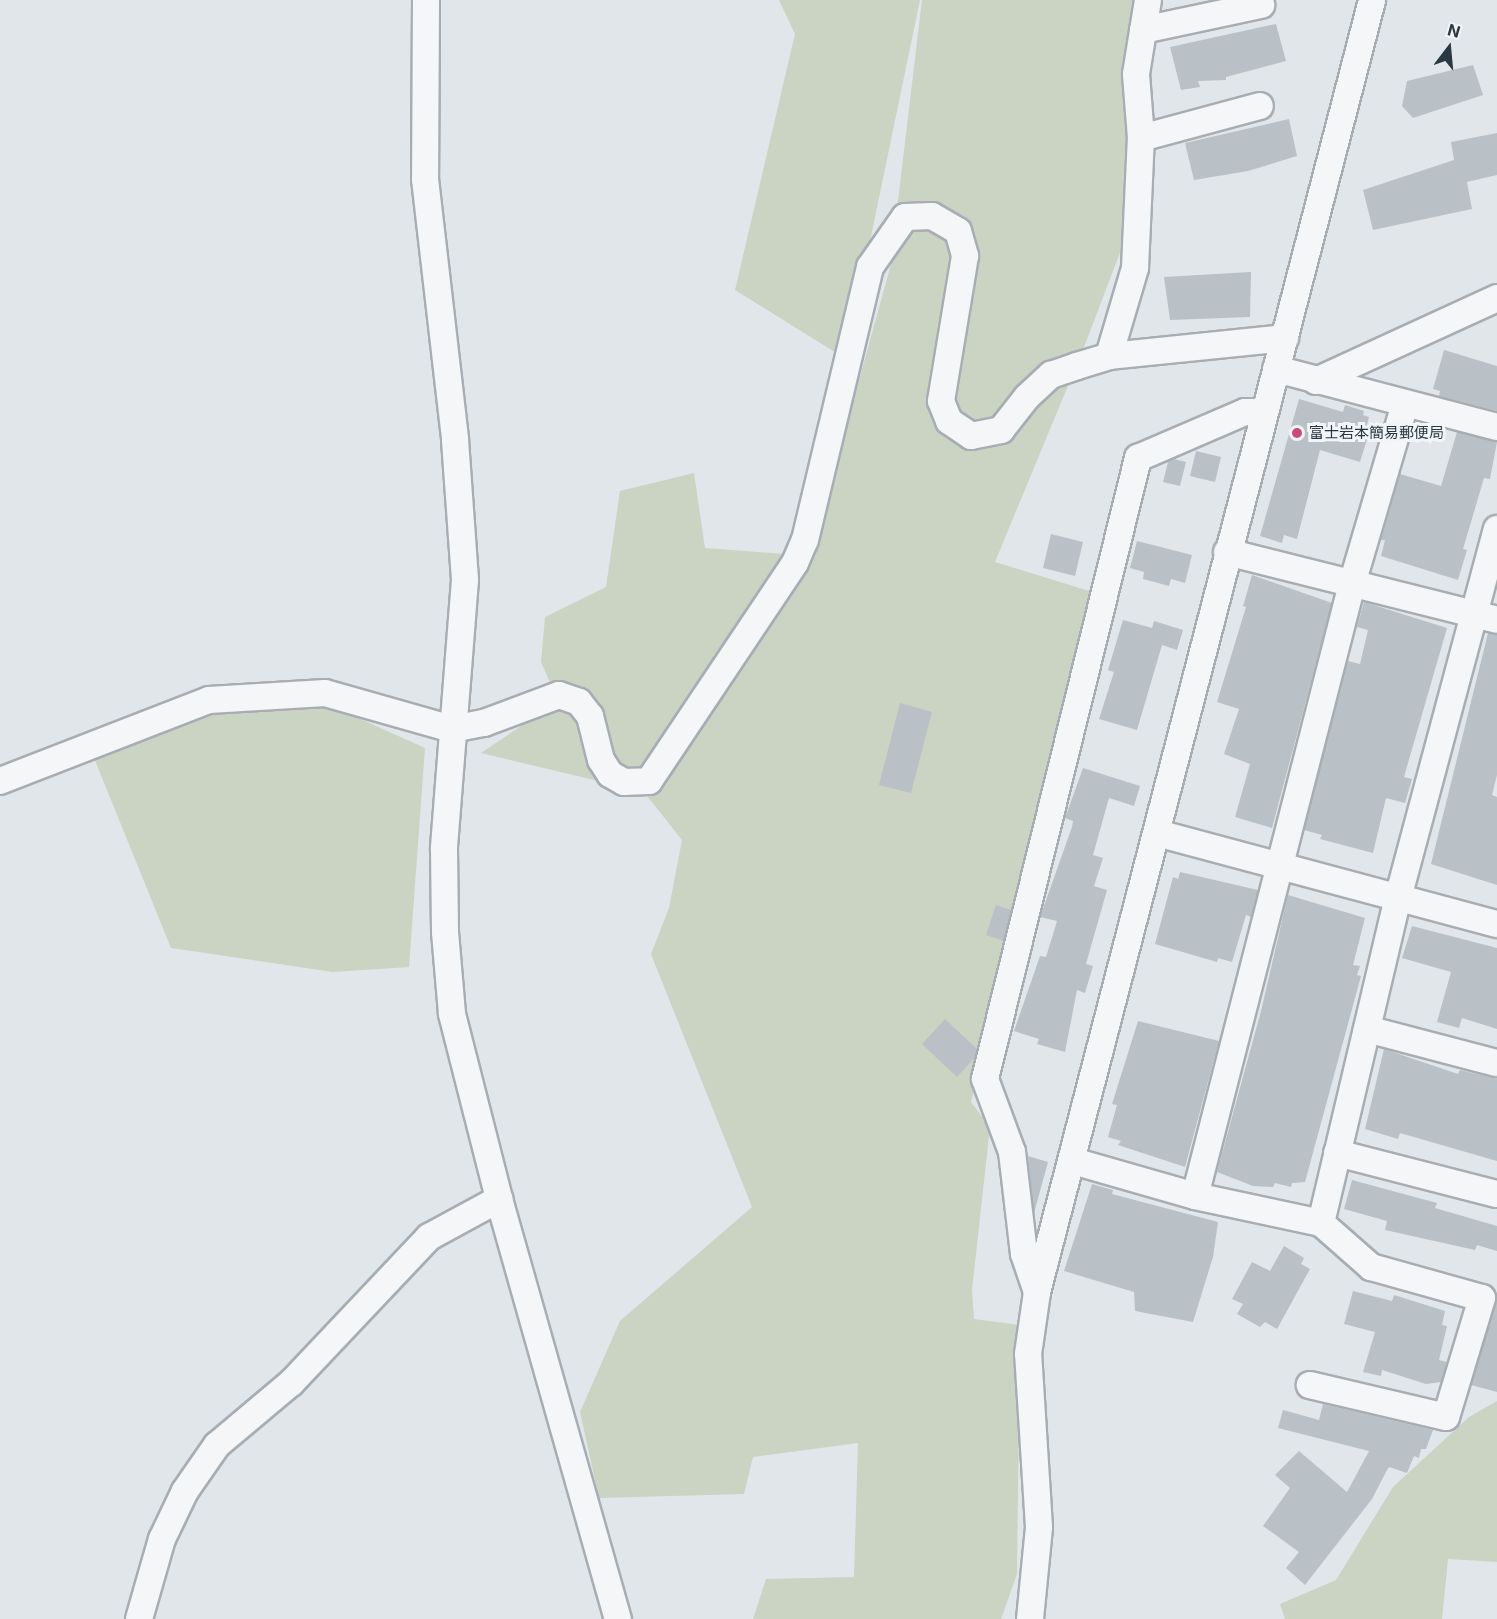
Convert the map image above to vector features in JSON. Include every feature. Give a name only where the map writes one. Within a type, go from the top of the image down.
[{"type":"street","points":[[426,0],[425,179],[455,440],[465,579],[444,849],[445,932],[452,1014],[499,1199],[618,1619]]},
{"type":"street","points":[[1110,356],[1135,268],[1141,138],[1136,74],[1148,0]]},
{"type":"street","points":[[1030,1619],[1039,1527],[1028,1354],[1037,1292],[1073,1161],[1227,552],[1372,0]]},
{"type":"street","points":[[1143,30],[1261,5]]},
{"type":"street","points":[[1141,138],[1260,106]]},
{"type":"street","points":[[0,781],[209,699],[326,693],[452,729],[484,723],[560,695],[579,702],[590,716],[601,760],[610,774],[624,782],[649,781],[795,563],[805,540],[870,267],[905,217],[932,216],[958,231],[965,255],[941,401],[949,421],[971,436],[1001,430],[1027,397],[1051,375],[1110,356],[1285,338]]},
{"type":"street","points":[[1316,381],[1497,298]]},
{"type":"street","points":[[1276,369],[1497,427]]},
{"type":"street","points":[[1194,1196],[1352,584],[1405,404]]},
{"type":"street","points":[[1037,1292],[1024,1254],[1012,1152],[985,1079],[1138,458],[1245,412],[1264,412]]},
{"type":"street","points":[[1321,1223],[1398,897],[1486,617],[1497,529]]},
{"type":"street","points":[[1227,552],[1486,617]]},
{"type":"street","points":[[1157,833],[1280,864],[1497,924]]},
{"type":"street","points":[[1368,1029],[1497,1063]]},
{"type":"street","points":[[1337,1153],[1497,1194]]},
{"type":"street","points":[[1073,1161],[1194,1196],[1321,1223],[1371,1267],[1482,1298],[1446,1417],[1310,1385]]},
{"type":"street","points":[[139,1619],[162,1539],[185,1491],[217,1445],[291,1383],[429,1237],[499,1199]]},
{"type":"green space","points":[[779,0],[920,0],[863,275],[838,354],[735,290],[795,34]]},
{"type":"green space","points":[[922,0],[1149,0],[1155,161],[1084,347],[995,562],[1099,594],[971,1102],[990,1127],[972,1290],[974,1319],[1020,1325],[1017,1574],[1001,1619],[753,1619],[766,1579],[854,1577],[858,1443],[753,1457],[744,1494],[599,1498],[580,1412],[620,1321],[752,1207],[651,954],[669,908],[682,840],[644,792],[481,753],[558,701],[541,662],[545,617],[606,587],[620,491],[694,473],[705,548],[785,554],[809,561],[890,268]]},
{"type":"green space","points":[[327,704],[425,748],[409,967],[333,972],[171,948],[92,753],[211,711]]},
{"type":"green space","points":[[1497,1401],[1497,1562],[1448,1559],[1442,1619],[1285,1619],[1280,1604],[1336,1580],[1393,1487],[1469,1417]]},
{"type":"building","points":[[1276,24],[1286,61],[1226,77],[1226,80],[1198,81],[1200,87],[1181,90],[1170,47]]},
{"type":"building","points":[[1473,65],[1483,95],[1413,118],[1402,106],[1407,81]]},
{"type":"building","points":[[1289,119],[1297,156],[1248,171],[1194,180],[1185,143]]},
{"type":"building","points":[[1497,133],[1497,175],[1467,182],[1472,209],[1373,230],[1363,190],[1454,160],[1451,142]]},
{"type":"building","points":[[1251,272],[1250,317],[1170,320],[1164,277]]},
{"type":"building","points":[[1444,350],[1497,366],[1497,411],[1439,396],[1440,391],[1433,389]]},
{"type":"building","points":[[1299,399],[1343,412],[1345,405],[1364,411],[1363,415],[1369,417],[1365,432],[1369,433],[1360,462],[1320,450],[1297,539],[1284,535],[1282,543],[1260,536]]},
{"type":"building","points":[[1457,432],[1497,442],[1490,479],[1484,478],[1463,549],[1467,550],[1458,580],[1381,556],[1385,540],[1381,540],[1400,474],[1441,486]]},
{"type":"building","points":[[1196,451],[1221,457],[1215,482],[1190,476]]},
{"type":"building","points":[[1174,459],[1186,462],[1180,486],[1163,482],[1168,462]]},
{"type":"building","points":[[1051,534],[1083,542],[1075,576],[1043,568]]},
{"type":"building","points":[[1137,541],[1192,555],[1185,583],[1171,579],[1169,586],[1143,579],[1144,572],[1130,568]]},
{"type":"building","points":[[1252,575],[1332,603],[1272,828],[1235,817],[1250,764],[1224,754],[1239,709],[1217,702],[1246,607],[1243,606]]},
{"type":"building","points":[[1364,602],[1447,628],[1404,777],[1412,779],[1405,803],[1386,798],[1373,853],[1320,839],[1322,835],[1304,830],[1348,661],[1360,664],[1368,630],[1357,627]]},
{"type":"building","points":[[1123,620],[1152,628],[1154,621],[1183,630],[1177,650],[1162,645],[1137,730],[1099,719],[1114,672],[1108,670]]},
{"type":"building","points":[[1488,633],[1497,635],[1497,775],[1492,795],[1497,797],[1497,885],[1431,864]]},
{"type":"building","points":[[900,703],[932,712],[911,793],[879,785]]},
{"type":"building","points":[[1083,768],[1140,786],[1134,806],[1109,798],[1093,855],[1103,858],[1094,886],[1107,890],[1086,964],[1093,966],[1085,993],[1077,990],[1065,1052],[1037,1044],[1039,1039],[1014,1031],[1040,956],[1046,957],[1057,921],[1040,917],[1072,827],[1073,821],[1065,818]]},
{"type":"building","points":[[1180,872],[1258,890],[1251,917],[1246,915],[1232,962],[1218,958],[1217,962],[1155,944],[1173,877],[1178,879]]},
{"type":"building","points":[[1288,895],[1365,918],[1353,965],[1360,966],[1357,975],[1361,976],[1305,1182],[1292,1183],[1291,1187],[1275,1183],[1273,1187],[1253,1186],[1217,1172],[1261,1011]]},
{"type":"building","points":[[996,905],[1011,910],[1004,941],[986,935]]},
{"type":"building","points":[[1412,926],[1497,948],[1497,1029],[1462,1018],[1459,1028],[1437,1022],[1451,972],[1402,958]]},
{"type":"building","points":[[945,1019],[977,1049],[975,1057],[957,1077],[922,1044]]},
{"type":"building","points":[[1138,1021],[1219,1041],[1185,1167],[1118,1145],[1121,1141],[1108,1137],[1117,1105],[1112,1104]]},
{"type":"building","points":[[1384,1049],[1458,1074],[1460,1070],[1497,1079],[1497,1161],[1400,1133],[1398,1139],[1365,1129]]},
{"type":"building","points":[[1028,1156],[1048,1162],[1034,1213]]},
{"type":"building","points":[[1352,1180],[1437,1203],[1435,1208],[1497,1226],[1497,1251],[1477,1245],[1475,1250],[1385,1230],[1387,1221],[1344,1209]]},
{"type":"building","points":[[1092,1184],[1113,1190],[1112,1194],[1218,1222],[1213,1257],[1193,1322],[1135,1311],[1134,1292],[1064,1271]]},
{"type":"building","points":[[1284,1246],[1304,1258],[1301,1264],[1310,1269],[1277,1329],[1265,1322],[1260,1327],[1237,1314],[1243,1304],[1232,1299],[1252,1262],[1270,1271]]},
{"type":"building","points":[[1353,1291],[1392,1301],[1394,1295],[1445,1311],[1442,1325],[1447,1326],[1439,1360],[1447,1362],[1441,1382],[1426,1384],[1382,1370],[1381,1376],[1363,1372],[1375,1332],[1344,1324]]},
{"type":"building","points":[[1497,1303],[1497,1392],[1471,1385]]},
{"type":"building","points":[[1323,1404],[1433,1430],[1426,1449],[1421,1449],[1419,1458],[1414,1456],[1407,1473],[1389,1467],[1372,1499],[1305,1585],[1286,1568],[1299,1552],[1263,1526],[1290,1488],[1275,1475],[1299,1451],[1347,1492],[1369,1451],[1278,1428],[1283,1410],[1319,1420]]},
{"type":"place","name":"富士岩本簡易郵便局","points":[[1297,433]]}]
